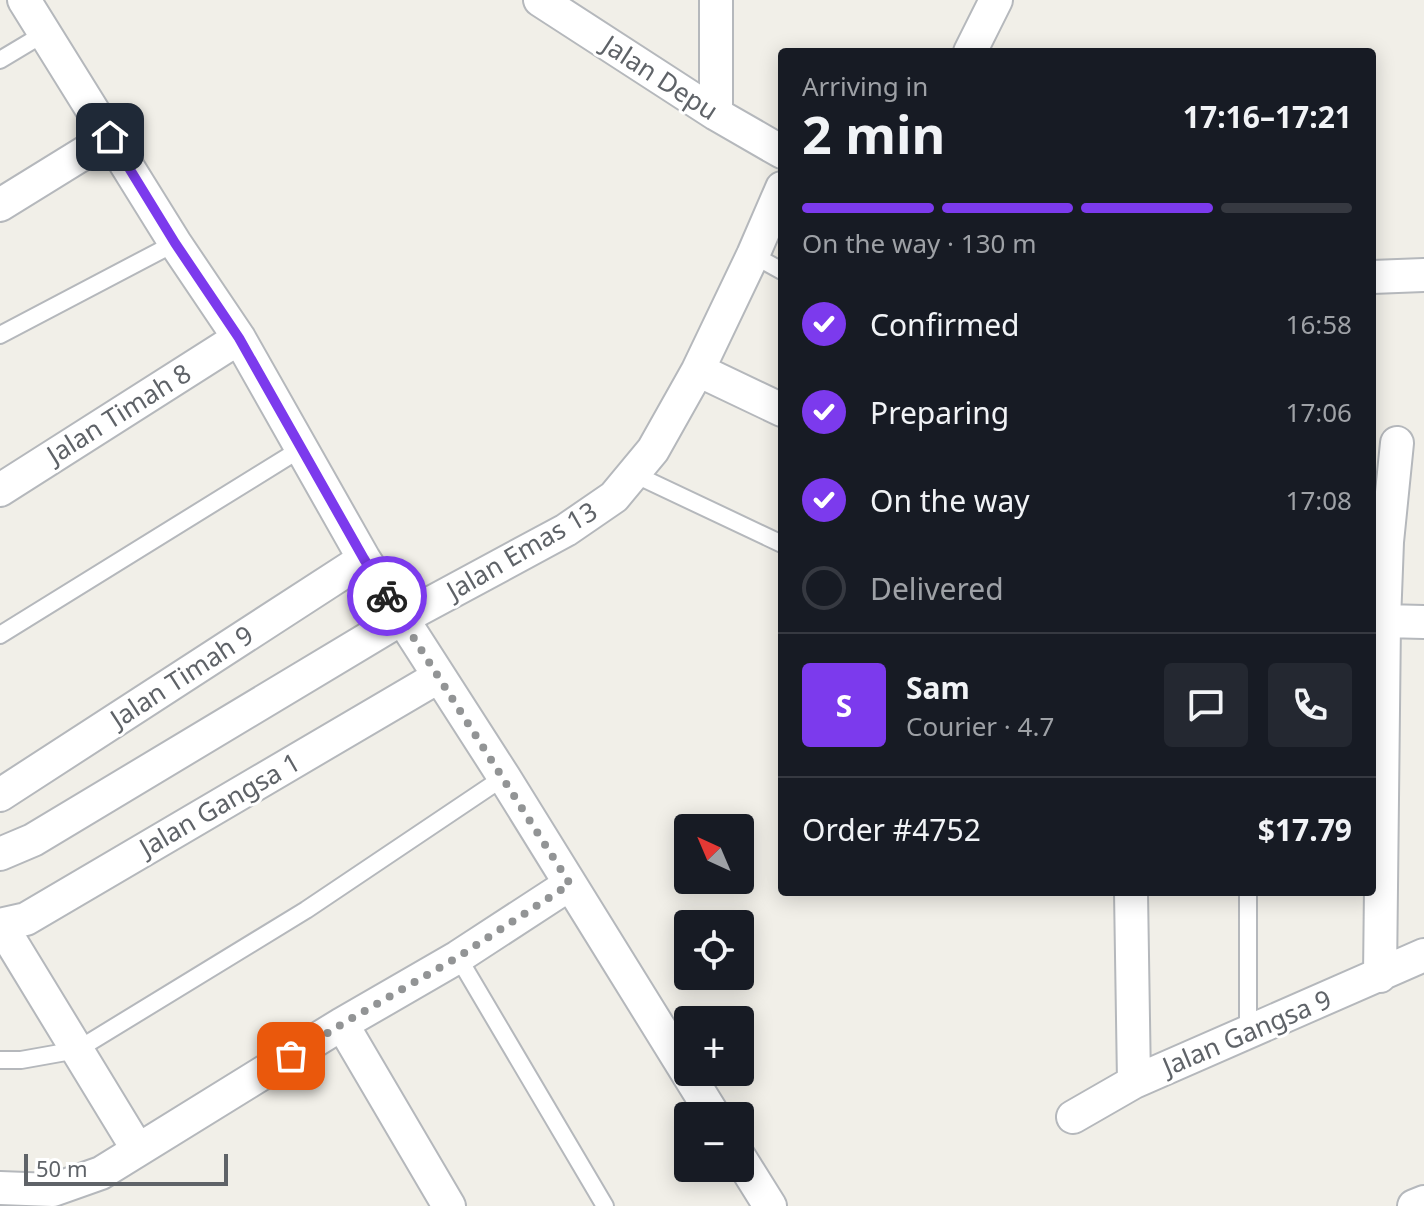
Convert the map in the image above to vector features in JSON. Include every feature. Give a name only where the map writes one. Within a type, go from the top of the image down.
[{"type":"street","points":[[24,0],[175,243],[239,338],[364,559],[504,777],[705,1102]]},
{"type":"street","name":"Jalan Depu","points":[[540,0],[716,114],[778,150]]},
{"type":"street","points":[[716,0],[716,114]]},
{"type":"street","points":[[972,48],[996,0]]},
{"type":"street","points":[[0,205],[110,137]]},
{"type":"street","name":"Jalan Emas 13","points":[[0,854],[33,840],[401,619],[566,530],[614,497],[653,450],[698,370],[778,197]]},
{"type":"street","points":[[1376,277],[1424,275]]},
{"type":"street","name":"Jalan Timah 8","points":[[0,490],[239,338]]},
{"type":"street","points":[[698,370],[778,408]]},
{"type":"street","points":[[1380,976],[1384,621],[1380,542],[1397,443]]},
{"type":"street","name":"Jalan Timah 9","points":[[0,795],[364,559]]},
{"type":"street","points":[[1384,621],[1424,622]]},
{"type":"street","name":"Jalan Gangsa 1","points":[[0,925],[26,919],[438,677]]},
{"type":"street","points":[[0,1188],[53,1190],[101,1173],[342,1024],[458,957],[570,884]]},
{"type":"street","points":[[1131,896],[1134,1082]]},
{"type":"street","points":[[0,925],[138,1150]]},
{"type":"street","name":"Jalan Gangsa 9","points":[[1073,1117],[1134,1082],[1424,955]]},
{"type":"street","points":[[342,1024],[449,1206]]},
{"type":"street","points":[[754,1180],[770,1206]]},
{"type":"street","points":[[1414,1206],[1424,1202]]},
{"type":"lane","points":[[0,60],[45,33]]},
{"type":"lane","points":[[0,335],[175,243]]},
{"type":"lane","points":[[753,255],[778,269]]},
{"type":"lane","points":[[0,635],[302,448]]},
{"type":"lane","points":[[634,474],[778,542]]},
{"type":"lane","points":[[0,1060],[21,1060],[77,1050],[306,910],[504,777]]},
{"type":"lane","points":[[1248,896],[1248,1033]]},
{"type":"lane","points":[[458,957],[605,1206]]},
{"type":"way so far","points":[[291,1056],[458,957],[570,884],[387,596]]},
{"type":"route","points":[[110,137],[175,243],[239,338],[387,596]]}]
